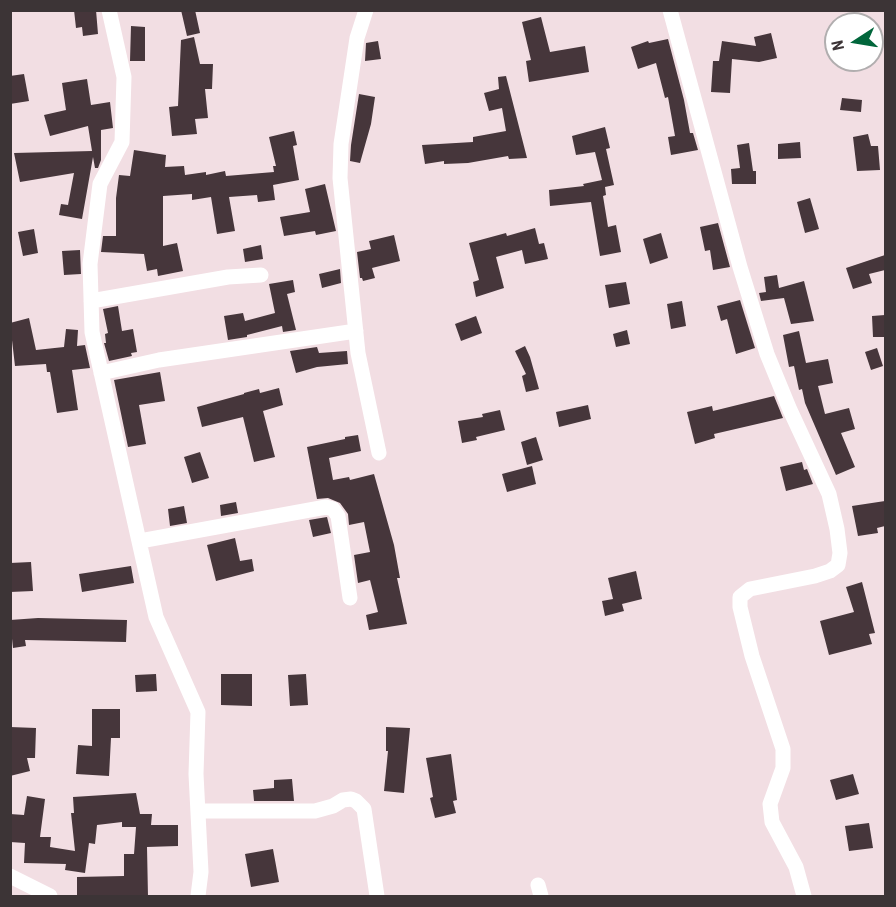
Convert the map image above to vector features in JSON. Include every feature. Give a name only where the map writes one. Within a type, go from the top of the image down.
[{"type":"street","points":[[110,10],[124,77],[122,142],[100,184],[90,264],[92,332],[156,617],[198,712],[196,774],[201,872],[198,897]]},
{"type":"street","points":[[366,10],[357,38],[341,144],[340,178],[356,331],[378,453]]},
{"type":"street","points":[[670,10],[740,267],[767,354],[790,411],[833,504],[837,529],[840,553],[838,565],[830,571],[750,589],[740,597],[740,607],[752,656],[783,749],[783,768],[770,804],[772,822],[796,867],[804,897]]},
{"type":"street","points":[[91,301],[228,277],[261,275]]},
{"type":"street","points":[[101,373],[159,360],[356,331]]},
{"type":"street","points":[[140,541],[326,507],[333,509],[338,516],[350,598]]},
{"type":"street","points":[[198,811],[315,811],[333,806],[343,800],[356,801],[364,809],[377,897]]},
{"type":"street","points":[[10,876],[50,897]]},
{"type":"building","points":[[74,10],[96,10],[98,34],[83,36],[82,27],[76,28]]},
{"type":"building","points":[[181,10],[195,10],[200,33],[187,36]]},
{"type":"building","points":[[541,17],[550,52],[585,46],[589,72],[529,82],[526,61],[531,60],[522,22]]},
{"type":"building","points":[[131,26],[145,27],[145,61],[130,61]]},
{"type":"building","points":[[771,33],[777,58],[759,62],[732,59],[730,93],[711,92],[713,61],[719,61],[722,41],[756,46],[754,37]]},
{"type":"building","points":[[194,37],[200,64],[213,64],[212,89],[205,89],[208,118],[195,119],[197,134],[172,136],[169,107],[178,106],[181,40]]},
{"type":"building","points":[[668,39],[690,133],[693,133],[698,150],[671,155],[668,137],[675,136],[668,97],[665,98],[656,63],[638,69],[631,47],[648,41],[649,43]]},
{"type":"building","points":[[378,41],[381,59],[365,61],[366,43]]},
{"type":"building","points":[[24,74],[29,101],[10,104],[10,76]]},
{"type":"building","points":[[506,76],[527,158],[509,159],[508,156],[468,163],[444,164],[444,161],[425,164],[422,145],[473,142],[473,137],[506,131],[502,108],[489,111],[484,93],[499,89],[498,77]]},
{"type":"building","points":[[87,79],[91,105],[110,102],[113,128],[101,130],[101,160],[98,168],[95,168],[93,157],[82,219],[59,215],[61,204],[68,205],[74,173],[20,182],[14,153],[92,151],[88,126],[50,136],[44,115],[66,110],[62,83]]},
{"type":"building","points":[[359,94],[375,97],[371,124],[360,163],[350,161]]},
{"type":"building","points":[[842,98],[862,100],[861,112],[840,110]]},
{"type":"building","points":[[605,127],[610,148],[606,149],[614,185],[605,187],[606,195],[603,196],[608,227],[616,225],[621,252],[600,256],[591,202],[550,206],[549,190],[584,186],[583,184],[602,180],[595,152],[576,155],[572,136]]},
{"type":"building","points":[[294,131],[297,145],[293,146],[299,180],[273,185],[275,200],[258,202],[257,195],[229,197],[235,231],[217,234],[211,197],[192,200],[192,194],[163,196],[163,246],[177,243],[183,271],[158,276],[157,269],[147,271],[144,254],[101,252],[103,236],[116,236],[116,198],[119,175],[130,176],[134,150],[166,155],[165,167],[184,166],[185,175],[206,172],[206,175],[225,171],[226,176],[274,172],[273,166],[276,166],[269,137]]},
{"type":"building","points":[[868,134],[871,146],[878,146],[880,170],[857,171],[853,137]]},
{"type":"building","points":[[800,142],[801,158],[778,159],[778,144]]},
{"type":"building","points":[[749,143],[753,171],[756,171],[756,184],[732,184],[731,169],[740,168],[737,145]]},
{"type":"building","points":[[325,184],[336,231],[316,235],[315,231],[284,236],[280,217],[310,212],[305,189]]},
{"type":"building","points":[[810,198],[819,229],[805,233],[797,202]]},
{"type":"building","points":[[718,223],[730,267],[713,270],[710,250],[705,251],[700,227]]},
{"type":"building","points":[[535,228],[539,244],[544,243],[548,259],[525,264],[522,250],[496,257],[504,288],[476,297],[473,282],[479,280],[469,243]]},
{"type":"building","points":[[34,229],[38,253],[23,256],[18,232]]},
{"type":"building","points":[[661,233],[668,258],[650,264],[643,239]]},
{"type":"building","points":[[394,235],[400,261],[372,268],[375,278],[363,281],[360,278],[357,252],[371,249],[369,241]]},
{"type":"building","points":[[261,245],[263,259],[245,262],[243,249]]},
{"type":"building","points":[[80,250],[81,274],[64,275],[62,251]]},
{"type":"building","points":[[885,255],[885,270],[869,274],[872,283],[853,289],[846,268]]},
{"type":"building","points":[[340,269],[341,283],[322,288],[319,274]]},
{"type":"building","points":[[777,275],[779,288],[804,281],[814,321],[791,324],[784,298],[761,301],[759,293],[766,292],[764,277]]},
{"type":"building","points":[[293,280],[295,292],[287,294],[296,330],[283,332],[282,326],[247,335],[247,337],[228,340],[224,316],[243,313],[245,321],[275,313],[269,284]]},
{"type":"building","points":[[626,282],[630,304],[609,308],[605,285]]},
{"type":"building","points":[[740,300],[755,348],[736,354],[727,319],[721,321],[717,306]]},
{"type":"building","points":[[682,301],[686,326],[671,329],[667,304]]},
{"type":"building","points":[[118,306],[122,331],[133,329],[137,352],[131,353],[132,356],[109,361],[104,343],[106,343],[105,334],[108,333],[103,309]]},
{"type":"building","points":[[885,315],[885,337],[873,337],[872,316]]},
{"type":"building","points":[[476,316],[482,333],[461,341],[455,324]]},
{"type":"building","points":[[29,318],[36,350],[64,347],[66,329],[78,330],[77,346],[85,345],[90,368],[72,370],[78,410],[57,413],[50,372],[47,372],[46,364],[15,366],[10,323]]},
{"type":"building","points":[[627,330],[630,344],[616,347],[613,334]]},
{"type":"building","points":[[799,331],[806,363],[828,359],[833,383],[818,386],[825,414],[849,408],[855,429],[841,433],[855,467],[836,475],[805,403],[802,389],[799,390],[794,366],[789,367],[783,335]]},
{"type":"building","points":[[525,346],[539,389],[526,392],[522,376],[526,374],[515,351]]},
{"type":"building","points":[[317,347],[319,353],[347,351],[348,364],[317,367],[296,373],[290,351]]},
{"type":"building","points":[[877,348],[883,366],[871,370],[865,352]]},
{"type":"building","points":[[160,372],[165,401],[139,405],[146,444],[128,447],[114,380]]},
{"type":"building","points":[[279,388],[283,405],[263,411],[275,457],[254,462],[243,417],[202,427],[197,407],[259,389],[260,393]]},
{"type":"building","points":[[774,396],[783,418],[714,434],[715,438],[695,444],[687,412],[712,406],[713,411]]},
{"type":"building","points":[[588,405],[591,419],[559,427],[556,412]]},
{"type":"building","points":[[500,410],[505,430],[462,443],[458,421],[483,417],[482,414]]},
{"type":"building","points":[[358,435],[361,451],[329,458],[333,480],[349,477],[350,480],[374,474],[394,545],[400,578],[397,578],[407,624],[369,630],[366,615],[378,612],[370,580],[358,583],[354,555],[370,552],[364,522],[349,525],[348,514],[340,503],[328,498],[317,499],[307,447]]},
{"type":"building","points":[[536,437],[543,460],[527,465],[521,442]]},
{"type":"building","points":[[200,452],[209,478],[192,483],[184,457]]},
{"type":"building","points":[[802,462],[813,484],[786,491],[780,467]]},
{"type":"building","points":[[532,466],[536,484],[507,492],[502,474]]},
{"type":"building","points":[[885,501],[885,526],[877,528],[878,533],[858,536],[852,506]]},
{"type":"building","points":[[236,502],[238,513],[221,516],[220,505]]},
{"type":"building","points":[[184,506],[187,523],[170,526],[168,509]]},
{"type":"building","points":[[327,517],[331,533],[313,537],[309,520]]},
{"type":"building","points":[[235,538],[240,561],[252,559],[254,571],[216,581],[207,545]]},
{"type":"building","points":[[31,562],[33,591],[10,592],[10,563]]},
{"type":"building","points":[[131,566],[134,583],[82,592],[79,574]]},
{"type":"building","points":[[636,571],[642,599],[622,604],[624,611],[605,616],[602,601],[613,599],[608,578]]},
{"type":"building","points":[[862,582],[875,633],[869,634],[872,644],[829,655],[820,621],[854,612],[846,587]]},
{"type":"building","points":[[38,618],[127,620],[126,642],[25,640],[26,646],[13,648],[10,620]]},
{"type":"building","points":[[156,674],[157,691],[136,692],[135,675]]},
{"type":"building","points":[[221,674],[252,674],[252,706],[221,705]]},
{"type":"building","points":[[306,674],[308,705],[290,706],[288,675]]},
{"type":"building","points":[[92,709],[120,709],[120,738],[111,738],[109,776],[76,774],[78,745],[92,746]]},
{"type":"building","points":[[10,727],[36,728],[35,758],[27,758],[30,771],[10,776]]},
{"type":"building","points":[[386,727],[410,728],[404,793],[384,791],[388,751],[386,751]]},
{"type":"building","points":[[451,754],[457,800],[453,801],[456,813],[435,818],[430,798],[433,797],[426,758]]},
{"type":"building","points":[[853,774],[859,794],[836,800],[830,780]]},
{"type":"building","points":[[292,779],[294,801],[254,801],[253,790],[274,788],[274,780]]},
{"type":"building","points":[[136,793],[140,814],[152,814],[151,825],[178,825],[178,846],[147,847],[148,897],[77,897],[77,877],[124,876],[124,854],[134,854],[136,827],[122,827],[122,822],[97,825],[95,844],[89,843],[85,873],[65,870],[66,864],[24,863],[25,843],[10,842],[10,814],[24,815],[27,796],[45,799],[40,837],[51,837],[50,847],[75,851],[71,813],[74,813],[73,797]]},
{"type":"building","points":[[869,823],[873,848],[849,851],[845,826]]},
{"type":"building","points":[[273,849],[279,882],[251,887],[245,854]]}]
